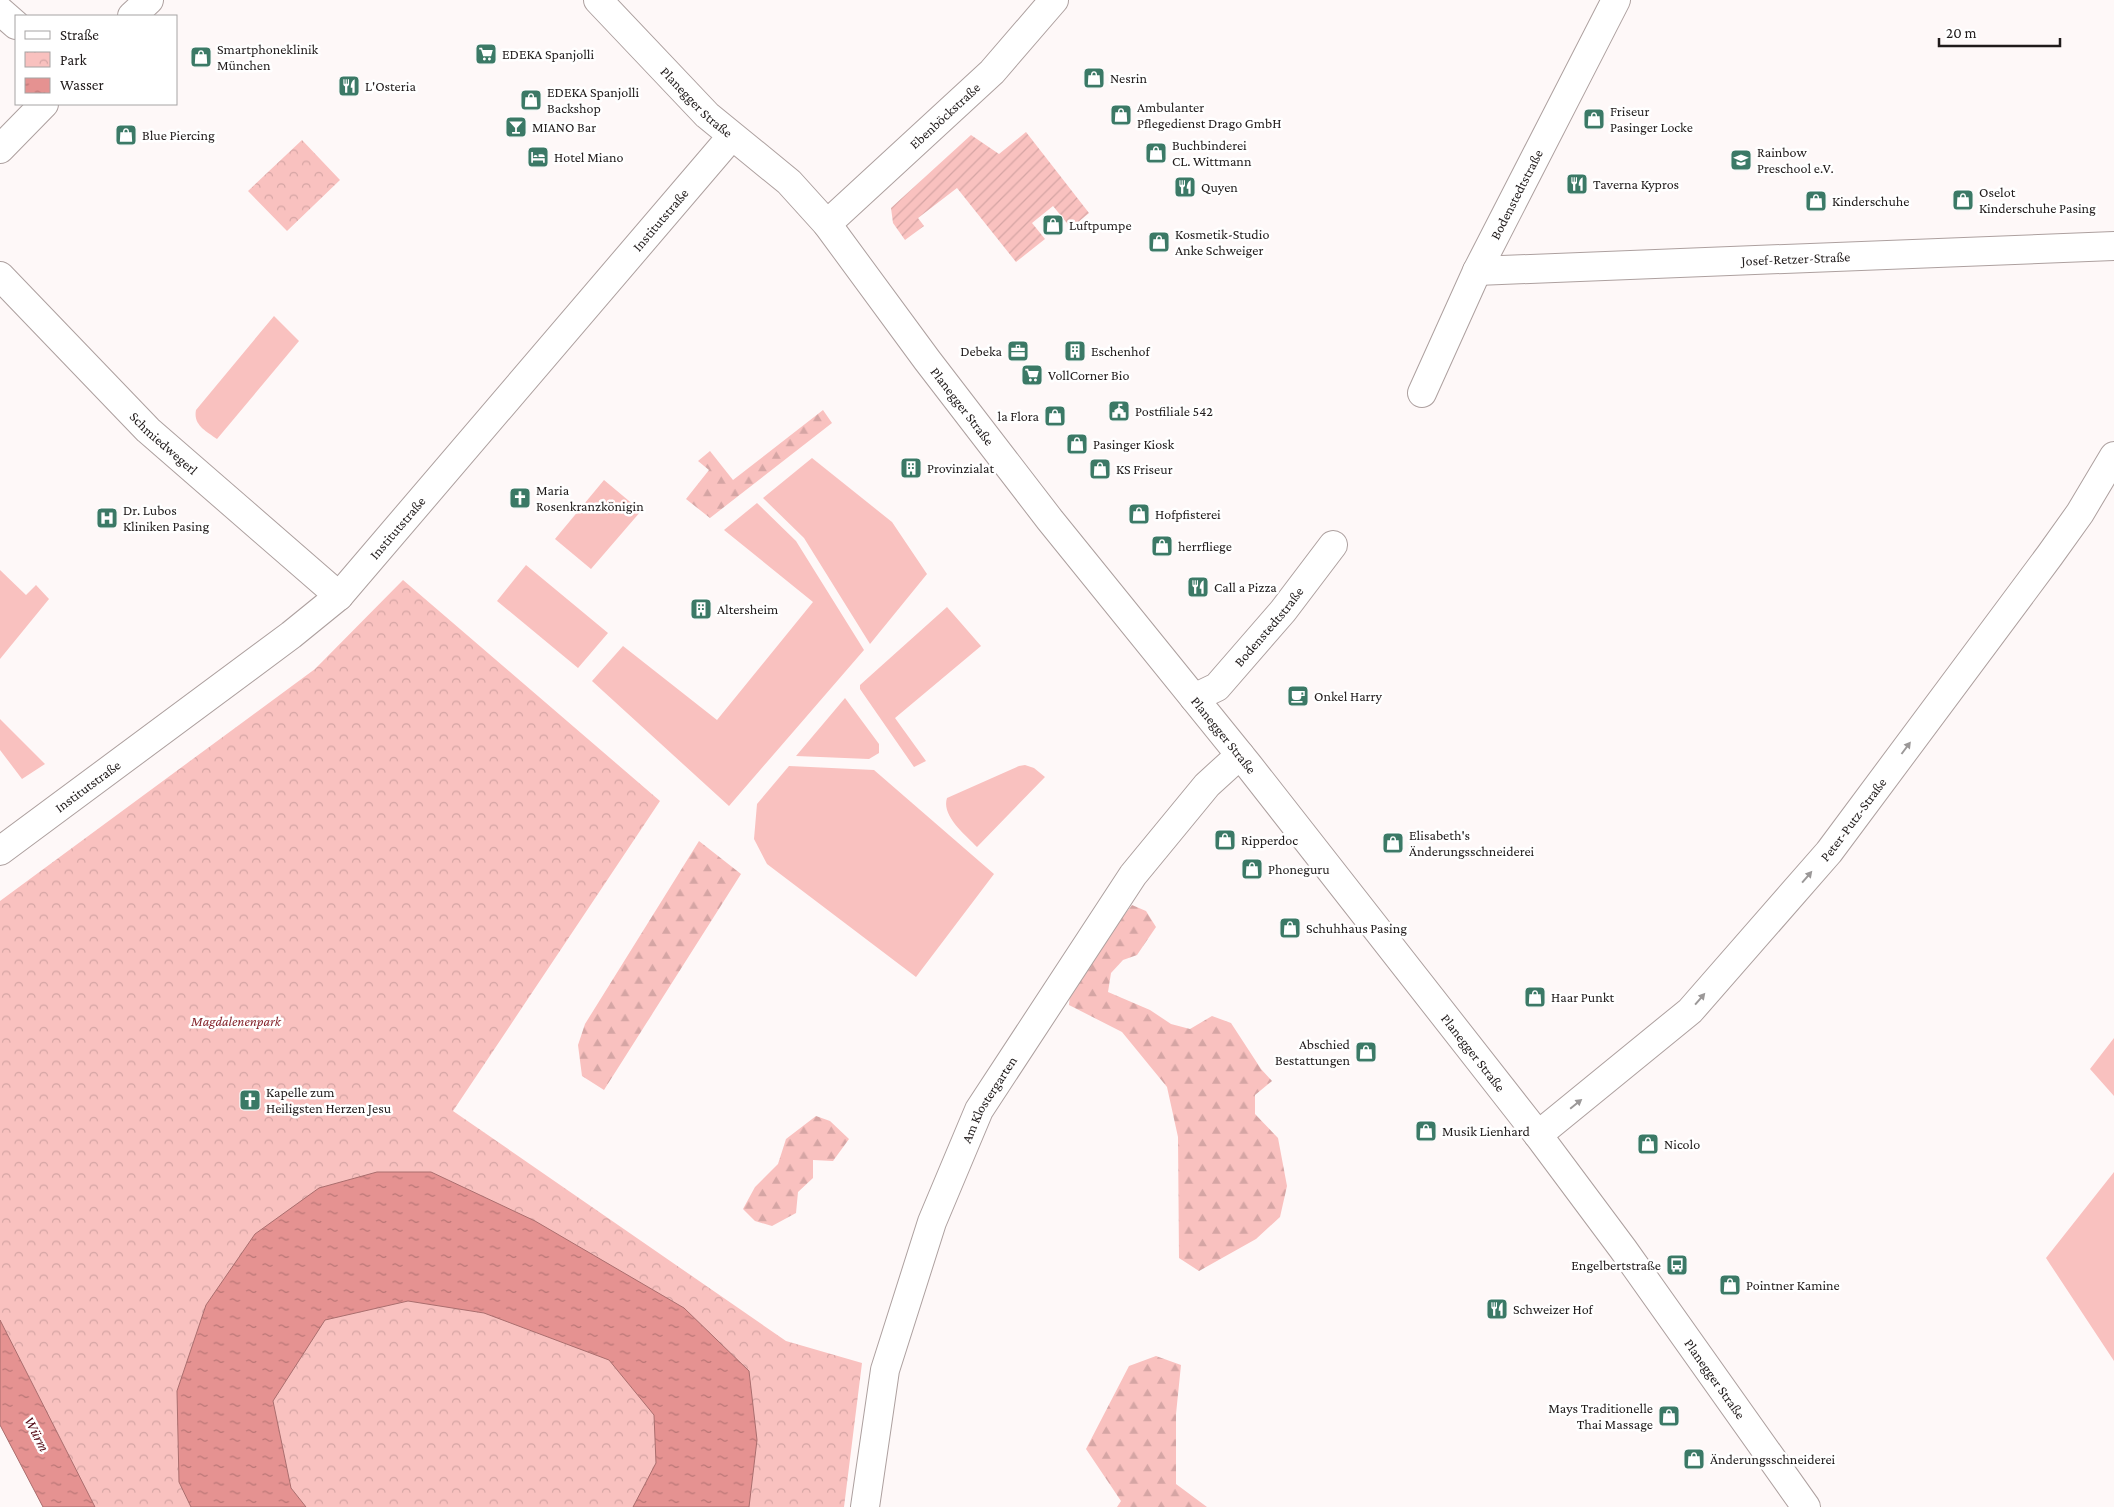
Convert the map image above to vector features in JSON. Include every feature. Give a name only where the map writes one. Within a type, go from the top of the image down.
[{"type":"street","points":[[133,15],[148,0]]},
{"type":"street","name":"Planegger Straße","points":[[598,0],[707,115],[731,137],[789,182],[827,224],[927,360],[1050,520],[1240,755],[1538,1135],[1623,1249],[1806,1507]]},
{"type":"street","name":"Ebenböckstraße","points":[[827,224],[992,72],[1054,0]]},
{"type":"street","name":"Bodenstedtstraße","points":[[1422,393],[1477,271],[1616,0]]},
{"type":"street","points":[[0,11],[15,24]]},
{"type":"street","points":[[0,149],[43,105]]},
{"type":"street","name":"Institutstraße","points":[[0,851],[291,636],[339,596],[731,137]]},
{"type":"street","name":"Josef-Retzer-Straße","points":[[1477,271],[2114,246]]},
{"type":"street","name":"Schmiedwegerl","points":[[0,276],[148,430],[339,596]]},
{"type":"street","name":"Peter-Putz-Straße","points":[[1538,1135],[1690,1011],[1829,852],[2050,555],[2080,513],[2114,456]]},
{"type":"street","name":"Bodenstedtstraße","points":[[1194,698],[1217,687],[1283,611],[1333,545]]},
{"type":"street","name":"Am Klostergarten","points":[[865,1507],[885,1370],[932,1222],[979,1110],[1133,875],[1207,785],[1240,755]]},
{"type":"green space","points":[[1026,132],[1089,213],[1071,228],[1053,206],[1032,223],[1045,239],[1016,262],[957,188],[918,218],[924,226],[905,240],[893,223],[891,208],[971,135],[999,154]]},
{"type":"green space","points":[[302,140],[340,180],[287,231],[248,191]]},
{"type":"green space","points":[[274,316],[299,341],[217,439],[198,424],[196,410]]},
{"type":"green space","points":[[823,410],[832,423],[710,518],[686,499],[709,470],[698,461],[710,451],[733,480]]},
{"type":"green space","points":[[812,458],[892,522],[927,574],[870,644],[804,538],[763,498]]},
{"type":"green space","points":[[604,480],[641,511],[591,569],[555,539]]},
{"type":"green space","points":[[757,503],[796,541],[864,650],[729,806],[592,681],[623,646],[717,720],[813,602],[724,530]]},
{"type":"green space","points":[[526,565],[608,633],[578,668],[497,601]]},
{"type":"green space","points":[[0,570],[26,595],[36,585],[49,599],[0,659]]},
{"type":"green space","name":"Magdalenenpark","points":[[403,580],[660,801],[453,1111],[786,1341],[862,1363],[844,1507],[43,1507],[0,1425],[0,901],[315,669]]},
{"type":"green space","points":[[947,607],[981,646],[895,718],[926,761],[914,767],[860,689],[860,685]]},
{"type":"green space","points":[[845,698],[879,744],[879,753],[869,759],[796,756]]},
{"type":"green space","points":[[0,719],[45,764],[22,779],[0,750]]},
{"type":"green space","points":[[1025,765],[1034,768],[1045,777],[977,847],[951,818],[946,805],[947,798]]},
{"type":"green space","points":[[789,766],[874,770],[994,874],[916,977],[767,864],[754,839],[757,804]]},
{"type":"green space","points":[[699,841],[741,874],[604,1090],[582,1076],[578,1045],[585,1024]]},
{"type":"green space","points":[[1132,905],[1146,911],[1156,927],[1137,955],[1123,960],[1111,973],[1108,992],[1150,1010],[1171,1024],[1190,1029],[1212,1016],[1231,1023],[1261,1069],[1272,1081],[1255,1095],[1255,1114],[1278,1138],[1287,1186],[1280,1217],[1256,1239],[1199,1271],[1179,1258],[1178,1137],[1167,1087],[1122,1032],[1069,1005],[1071,982]]},
{"type":"green space","points":[[2114,1038],[2114,1096],[2090,1069]]},
{"type":"green space","points":[[816,1116],[830,1121],[849,1139],[833,1161],[813,1160],[813,1178],[798,1192],[796,1213],[772,1226],[755,1221],[743,1209],[755,1187],[778,1164],[786,1139]]},
{"type":"green space","points":[[2114,1172],[2114,1361],[2046,1258]]},
{"type":"green space","points":[[1156,1356],[1181,1365],[1176,1414],[1176,1484],[1207,1507],[1117,1507],[1121,1501],[1086,1449],[1129,1366]]},
{"type":"water","points":[[377,1172],[431,1172],[535,1221],[684,1308],[749,1371],[757,1440],[749,1507],[633,1507],[656,1463],[654,1415],[609,1360],[484,1313],[408,1301],[325,1320],[273,1401],[291,1488],[306,1507],[191,1507],[179,1482],[177,1391],[206,1305],[255,1234],[319,1188]]},
{"type":"water","name":"Würm","points":[[0,1320],[95,1507],[43,1507],[0,1425]]},
{"type":"place","name":"EDEKA Spanjolli","points":[[486,54]]},
{"type":"place","name":"Smartphoneklinik München","points":[[201,57]]},
{"type":"place","name":"Nesrin","points":[[1094,78]]},
{"type":"place","name":"L'Osteria","points":[[349,86]]},
{"type":"place","name":"EDEKA Spanjolli Backshop","points":[[531,100]]},
{"type":"place","name":"Ambulanter Pflegedienst Drago GmbH","points":[[1121,115]]},
{"type":"place","name":"Friseur Pasinger Locke","points":[[1594,119]]},
{"type":"place","name":"MIANO Bar","points":[[516,127]]},
{"type":"place","name":"Blue Piercing","points":[[126,135]]},
{"type":"place","name":"Buchbinderei CL. Wittmann","points":[[1156,153]]},
{"type":"place","name":"Hotel Miano","points":[[538,157]]},
{"type":"place","name":"Rainbow Preschool e.V.","points":[[1741,160]]},
{"type":"place","name":"Taverna Kypros","points":[[1577,184]]},
{"type":"place","name":"Quyen","points":[[1185,187]]},
{"type":"place","name":"Oselot Kinderschuhe Pasing","points":[[1963,200]]},
{"type":"place","name":"Kinderschuhe","points":[[1816,201]]},
{"type":"place","name":"Luftpumpe","points":[[1053,225]]},
{"type":"place","name":"Kosmetik-Studio Anke Schweiger","points":[[1159,242]]},
{"type":"place","name":"Debeka","points":[[1018,351]]},
{"type":"place","name":"Eschenhof","points":[[1075,351]]},
{"type":"place","name":"VollCorner Bio","points":[[1032,375]]},
{"type":"place","name":"Postfiliale 542","points":[[1119,411]]},
{"type":"place","name":"la Flora","points":[[1055,416]]},
{"type":"place","name":"Pasinger Kiosk","points":[[1077,444]]},
{"type":"place","name":"Provinzialat","points":[[911,468]]},
{"type":"place","name":"KS Friseur","points":[[1100,469]]},
{"type":"place","name":"Maria Rosenkranzkönigin","points":[[520,498]]},
{"type":"place","name":"Hofpfisterei","points":[[1139,514]]},
{"type":"place","name":"Dr. Lubos Kliniken Pasing","points":[[107,518]]},
{"type":"place","name":"herrfliege","points":[[1162,546]]},
{"type":"place","name":"Call a Pizza","points":[[1198,587]]},
{"type":"place","name":"Altersheim","points":[[701,609]]},
{"type":"place","name":"Onkel Harry","points":[[1298,696]]},
{"type":"place","name":"Ripperdoc","points":[[1225,840]]},
{"type":"place","name":"Elisabeth's Änderungsschneiderei","points":[[1393,843]]},
{"type":"place","name":"Phoneguru","points":[[1252,869]]},
{"type":"place","name":"Schuhhaus Pasing","points":[[1290,928]]},
{"type":"place","name":"Haar Punkt","points":[[1535,997]]},
{"type":"place","name":"Abschied Bestattungen","points":[[1366,1052]]},
{"type":"place","name":"Kapelle zum Heiligsten Herzen Jesu","points":[[250,1100]]},
{"type":"place","name":"Musik Lienhard","points":[[1426,1131]]},
{"type":"place","name":"Nicolo","points":[[1648,1144]]},
{"type":"place","name":"Engelbertstraße","points":[[1677,1265]]},
{"type":"place","name":"Pointner Kamine","points":[[1730,1285]]},
{"type":"place","name":"Schweizer Hof","points":[[1497,1309]]},
{"type":"place","name":"Mays Traditionelle Thai Massage","points":[[1669,1416]]},
{"type":"place","name":"Änderungsschneiderei","points":[[1694,1459]]}]
